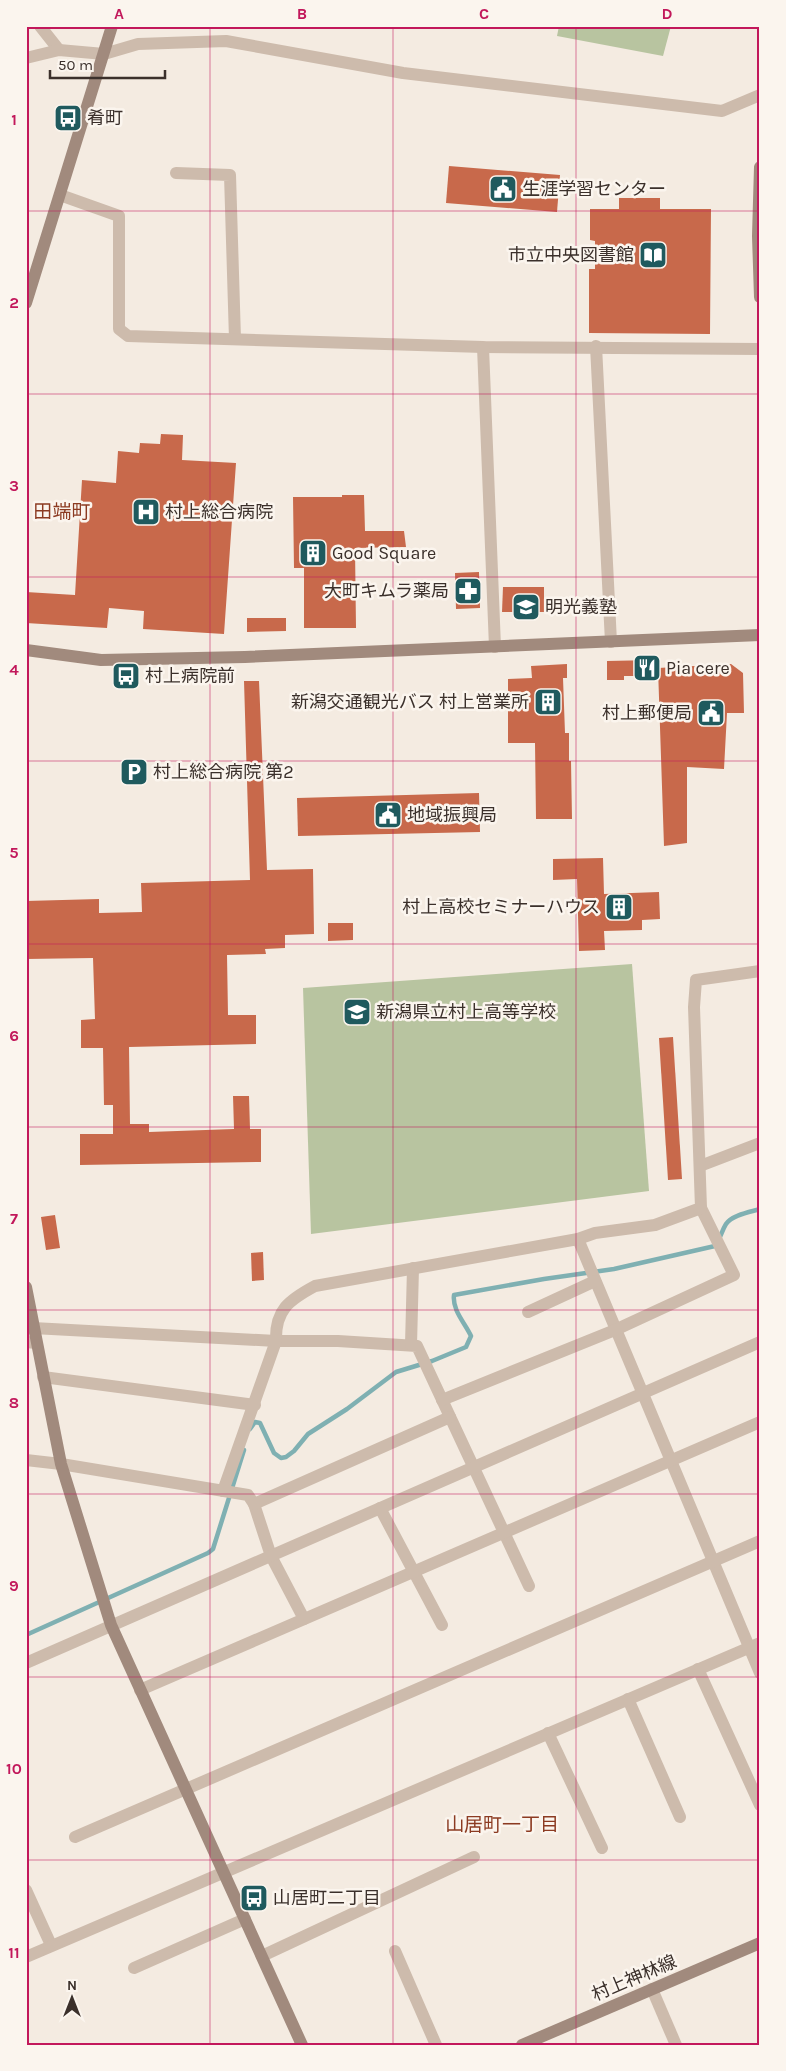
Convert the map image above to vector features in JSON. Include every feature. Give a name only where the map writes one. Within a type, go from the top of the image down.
[{"type":"street","points":[[40,26],[60,50]]},
{"type":"street","points":[[26,303],[112,26]]},
{"type":"street","points":[[26,58],[60,50],[104,54],[138,44],[226,41],[403,73],[722,111],[760,96]]},
{"type":"street","points":[[760,166],[758,236],[760,297]]},
{"type":"street","points":[[176,173],[230,175],[235,339]]},
{"type":"street","points":[[60,194],[119,216],[119,329],[128,336],[484,347],[596,346],[760,349]]},
{"type":"street","points":[[596,346],[611,642]]},
{"type":"street","points":[[484,347],[495,647]]},
{"type":"street","points":[[26,650],[101,660],[245,657],[760,635]]},
{"type":"street","points":[[442,1400],[615,1330],[734,1275],[701,1208],[694,1007],[696,980],[760,971]]},
{"type":"street","points":[[700,1166],[760,1142]]},
{"type":"street","points":[[223,1491],[255,1405],[276,1341],[275,1325],[293,1298],[315,1286],[578,1239],[596,1233],[655,1226],[701,1208]]},
{"type":"street","points":[[578,1239],[712,1561],[754,1645],[760,1673]]},
{"type":"street","points":[[411,1345],[413,1268]]},
{"type":"street","points":[[528,1312],[595,1281]]},
{"type":"street","points":[[26,1287],[33,1328],[31,1342],[43,1377],[61,1464],[111,1625],[302,2045]]},
{"type":"street","points":[[33,1328],[276,1341],[338,1341],[417,1346],[529,1586]]},
{"type":"street","points":[[26,1663],[760,1342]]},
{"type":"street","points":[[43,1377],[255,1405]]},
{"type":"street","points":[[254,1504],[450,1417]]},
{"type":"street","points":[[140,1690],[760,1422]]},
{"type":"street","points":[[26,1460],[248,1495],[254,1504],[271,1556],[304,1619]]},
{"type":"street","points":[[380,1508],[412,1572],[442,1624]]},
{"type":"street","points":[[75,1837],[760,1541]]},
{"type":"street","points":[[26,1957],[754,1645]]},
{"type":"street","points":[[698,1669],[760,1805]]},
{"type":"street","points":[[628,1699],[680,1817]]},
{"type":"street","points":[[548,1733],[602,1848]]},
{"type":"street","points":[[262,1956],[474,1857]]},
{"type":"street","points":[[28,1897],[51,1946]]},
{"type":"street","points":[[134,1968],[245,1919]]},
{"type":"street","name":"村上神林線","points":[[522,2045],[760,1943]]},
{"type":"street","points":[[395,1951],[436,2045]]},
{"type":"street","points":[[652,1989],[676,2045]]},
{"type":"green space","points":[[559,26],[671,26],[663,56],[557,36]]},
{"type":"green space","points":[[632,964],[649,1191],[311,1234],[303,988]]},
{"type":"building","name":"生涯学習センター","points":[[449,166],[560,175],[557,212],[446,203]]},
{"type":"building","name":"市立中央図書館","points":[[619,198],[660,198],[660,209],[711,209],[710,334],[589,333],[589,269],[595,269],[595,241],[590,240],[590,209],[619,209]]},
{"type":"building","name":"村上総合病院","points":[[161,434],[183,435],[182,460],[236,463],[224,634],[143,629],[144,611],[109,608],[107,628],[26,623],[26,592],[75,595],[82,480],[116,483],[118,451],[139,453],[140,443],[160,444]]},
{"type":"building","name":"Good Square","points":[[342,495],[364,495],[365,531],[404,531],[406,547],[355,548],[356,628],[304,628],[304,568],[294,568],[293,497],[342,497]]},
{"type":"building","name":"大町キムラ薬局","points":[[479,572],[480,608],[456,609],[455,573]]},
{"type":"building","points":[[503,587],[544,587],[544,612],[502,612]]},
{"type":"building","points":[[247,618],[286,618],[286,631],[247,632]]},
{"type":"building","points":[[654,660],[654,676],[624,676],[624,680],[607,680],[607,661]]},
{"type":"building","points":[[567,664],[567,678],[563,678],[565,733],[569,733],[569,761],[571,761],[572,819],[536,819],[535,743],[508,743],[508,679],[532,678],[531,666]]},
{"type":"building","points":[[731,664],[743,673],[744,713],[727,713],[724,769],[687,767],[687,843],[664,846],[658,668]]},
{"type":"building","points":[[244,681],[259,681],[267,870],[313,869],[314,934],[285,935],[285,948],[265,949],[266,954],[227,955],[228,1015],[256,1015],[256,1044],[129,1047],[130,1124],[149,1124],[149,1132],[234,1129],[233,1096],[249,1096],[250,1129],[261,1129],[261,1162],[80,1165],[80,1134],[113,1134],[113,1105],[104,1105],[103,1048],[81,1048],[81,1020],[95,1019],[93,958],[26,959],[26,901],[99,899],[99,913],[142,912],[141,883],[250,880]]},
{"type":"building","name":"地域振興局","points":[[479,793],[480,832],[298,836],[297,798]]},
{"type":"building","points":[[603,858],[604,894],[659,892],[660,919],[642,920],[642,930],[604,931],[605,950],[579,951],[577,879],[553,880],[553,859]]},
{"type":"building","points":[[328,923],[353,923],[353,940],[328,941]]},
{"type":"building","points":[[673,1037],[682,1179],[668,1180],[659,1038]]},
{"type":"building","points":[[55,1215],[60,1248],[46,1250],[41,1217]]},
{"type":"building","points":[[263,1252],[264,1280],[252,1281],[251,1253]]},
{"type":"waterway","points":[[250,1429],[255,1422],[260,1423],[274,1453],[281,1458],[286,1457],[294,1451],[308,1434],[347,1409],[396,1372],[432,1361],[466,1347],[471,1336],[457,1311],[454,1295],[614,1269],[715,1246],[724,1227],[732,1218],[760,1209]]},
{"type":"waterway","points":[[26,1635],[208,1553],[213,1549],[244,1450]]},
{"type":"place","name":"肴町","points":[[68,118]]},
{"type":"place","name":"生涯学習センター","points":[[503,189]]},
{"type":"place","name":"市立中央図書館","points":[[653,255]]},
{"type":"place","name":"村上総合病院","points":[[146,512]]},
{"type":"place","name":"Good Square","points":[[313,553]]},
{"type":"place","name":"大町キムラ薬局","points":[[468,591]]},
{"type":"place","name":"明光義塾","points":[[526,607]]},
{"type":"place","name":"Pia cere","points":[[647,668]]},
{"type":"place","name":"村上病院前","points":[[126,676]]},
{"type":"place","name":"新潟交通観光バス 村上営業所","points":[[548,702]]},
{"type":"place","name":"村上郵便局","points":[[711,713]]},
{"type":"place","name":"村上総合病院 第2","points":[[134,772]]},
{"type":"place","name":"地域振興局","points":[[388,815]]},
{"type":"place","name":"村上高校セミナーハウス","points":[[619,907]]},
{"type":"place","name":"新潟県立村上高等学校","points":[[357,1012]]},
{"type":"place","name":"山居町二丁目","points":[[254,1898]]},
{"type":"district","name":"田端町","points":[[62,511]]},
{"type":"district","name":"山居町一丁目","points":[[502,1824]]}]
